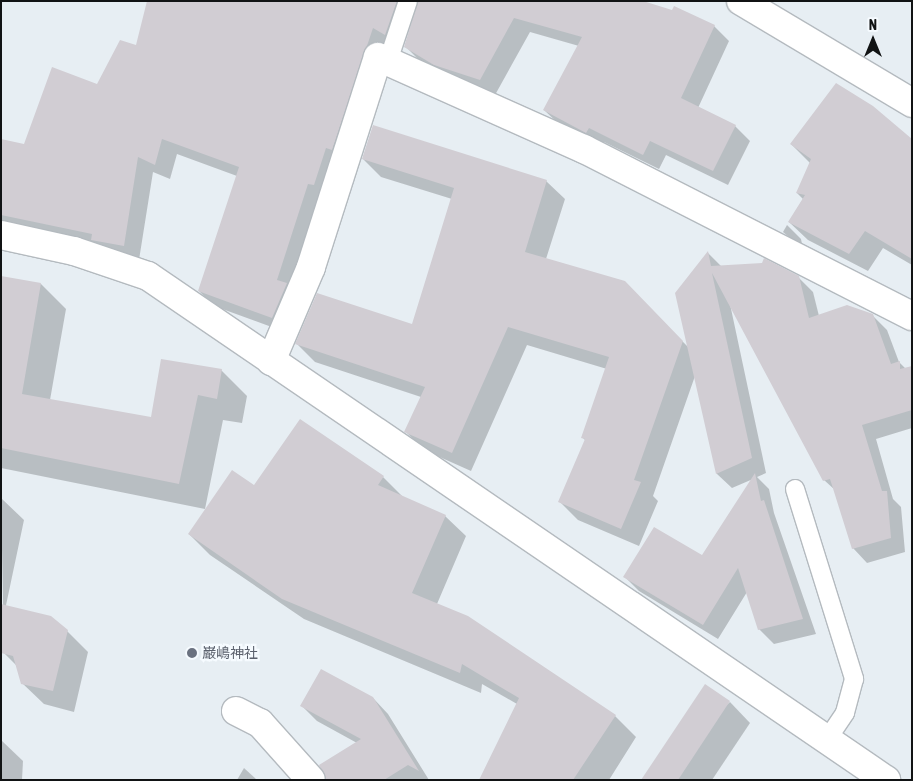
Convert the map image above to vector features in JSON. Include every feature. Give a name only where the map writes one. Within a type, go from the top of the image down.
[{"type":"street","points":[[742,1],[912,103]]},
{"type":"street","points":[[271,361],[311,267],[378,57],[584,149],[912,316]]},
{"type":"street","points":[[1,235],[74,251],[148,276],[886,780]]},
{"type":"street","points":[[236,711],[260,723],[311,780]]},
{"type":"lane","points":[[388,61],[408,1]]},
{"type":"lane","points":[[795,489],[854,679],[845,713],[827,740]]},
{"type":"building","points":[[147,1],[397,1],[385,35],[373,28],[332,150],[326,148],[314,185],[308,184],[277,280],[287,283],[272,318],[198,291],[239,167],[162,139],[155,165],[138,157],[124,246],[91,240],[92,234],[1,215],[1,139],[24,144],[52,67],[97,84],[120,40],[136,45]]},
{"type":"building","points":[[418,1],[643,1],[672,10],[674,6],[715,25],[681,98],[736,125],[713,171],[650,141],[643,155],[589,128],[586,133],[543,110],[582,37],[514,18],[480,80],[434,65],[404,47]]},
{"type":"building","points":[[836,83],[873,106],[912,139],[912,259],[865,231],[849,254],[788,222],[805,195],[796,193],[811,159],[790,144]]},
{"type":"building","points":[[373,125],[547,180],[525,252],[625,281],[683,341],[634,480],[641,482],[621,529],[558,502],[585,439],[581,438],[609,357],[508,327],[452,453],[404,432],[425,387],[295,344],[317,293],[412,324],[454,188],[362,159]]},
{"type":"building","points":[[708,251],[711,266],[762,263],[764,258],[799,276],[809,318],[847,305],[873,314],[891,364],[900,361],[900,369],[912,366],[912,410],[862,425],[882,491],[887,491],[891,538],[852,549],[830,479],[823,481],[712,273],[752,458],[716,474],[675,293]]},
{"type":"building","points":[[1,276],[41,283],[22,394],[151,417],[161,359],[222,369],[217,399],[198,395],[179,484],[1,448]]},
{"type":"building","points":[[300,419],[384,476],[378,485],[446,515],[412,593],[468,616],[616,715],[573,780],[479,780],[519,698],[462,664],[460,673],[282,599],[188,534],[232,470],[254,485]]},
{"type":"building","points":[[755,473],[761,501],[764,500],[803,619],[758,630],[738,568],[703,625],[623,577],[654,527],[702,555]]},
{"type":"building","points":[[1,604],[51,616],[68,630],[53,691],[21,684],[13,656],[1,653]]},
{"type":"building","points":[[321,669],[373,697],[419,771],[408,765],[384,780],[326,780],[319,765],[361,739],[300,706]]},
{"type":"building","points":[[705,684],[730,701],[678,780],[641,780]]},
{"type":"place","name":"巌嶋神社","points":[[192,653]]}]
